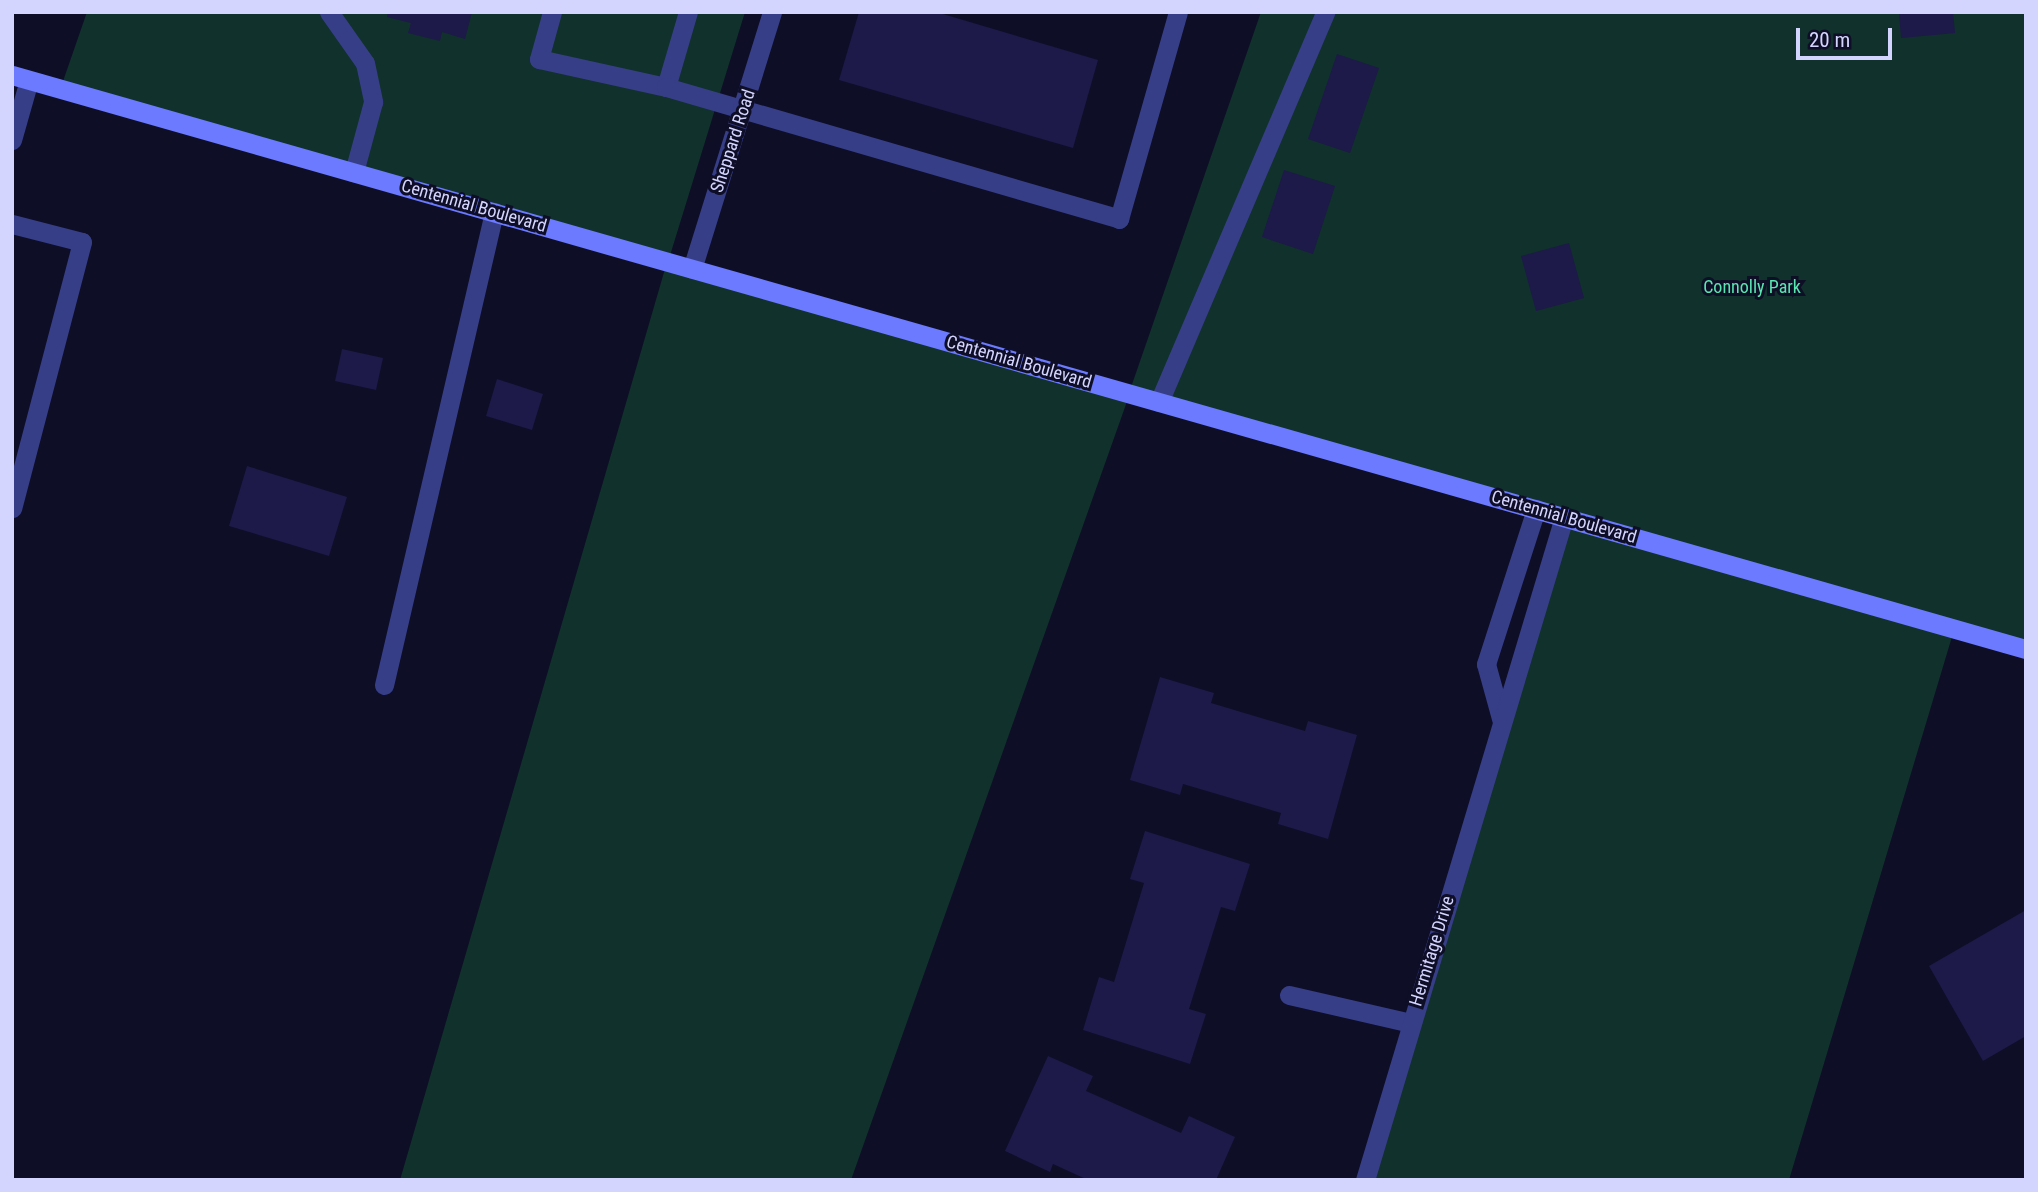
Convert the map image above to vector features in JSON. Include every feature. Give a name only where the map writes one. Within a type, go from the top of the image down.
[{"type":"main road","name":"Centennial Boulevard","points":[[21,77],[2026,649]]},
{"type":"street","points":[[329,12],[365,63],[373,102],[354,172]]},
{"type":"street","points":[[552,12],[539,59],[666,87],[1119,219],[1178,12]]},
{"type":"street","points":[[666,87],[688,12]]},
{"type":"street","name":"Sheppard Road","points":[[692,269],[772,12]]},
{"type":"street","points":[[1159,402],[1325,12]]},
{"type":"street","points":[[12,139],[21,77]]},
{"type":"street","points":[[384,685],[494,212]]},
{"type":"street","points":[[12,224],[82,242],[12,508]]},
{"type":"street","points":[[1502,723],[1486,664],[1536,509]]},
{"type":"street","name":"Hermitage Drive","points":[[1365,1180],[1564,517]]},
{"type":"street","points":[[1289,995],[1410,1023]]},
{"type":"green space","name":"Connolly Park","points":[[87,12],[745,12],[668,262],[1129,393],[1261,12],[2026,12],[2026,650],[1954,630],[1789,1180],[1365,1180],[1564,518],[1130,393],[851,1180],[400,1180],[667,262],[61,87]]},
{"type":"building","points":[[388,12],[472,12],[465,39],[442,32],[440,41],[408,33],[411,23],[387,17]]},
{"type":"building","points":[[859,12],[936,12],[1098,60],[1073,148],[839,80]]},
{"type":"building","points":[[1899,12],[1953,12],[1955,33],[1901,38]]},
{"type":"building","points":[[1337,54],[1379,68],[1350,153],[1308,139]]},
{"type":"building","points":[[1284,170],[1335,186],[1313,254],[1262,237]]},
{"type":"building","points":[[1569,243],[1584,298],[1536,311],[1521,256]]},
{"type":"building","points":[[342,349],[383,358],[376,390],[335,381]]},
{"type":"building","points":[[497,379],[543,394],[532,430],[486,416]]},
{"type":"building","points":[[247,466],[347,497],[329,556],[229,526]]},
{"type":"building","points":[[1160,677],[1214,693],[1211,703],[1305,731],[1308,721],[1357,735],[1328,839],[1278,824],[1281,813],[1183,784],[1180,795],[1130,780]]},
{"type":"building","points":[[1145,831],[1250,864],[1235,911],[1221,907],[1189,1009],[1206,1014],[1190,1064],[1083,1030],[1099,977],[1114,982],[1144,883],[1130,879]]},
{"type":"building","points":[[2026,910],[2026,1036],[1983,1061],[1929,966]]},
{"type":"building","points":[[1048,1056],[1093,1076],[1086,1091],[1181,1133],[1189,1116],[1235,1137],[1216,1180],[1088,1180],[1053,1164],[1050,1172],[1005,1151]]}]
